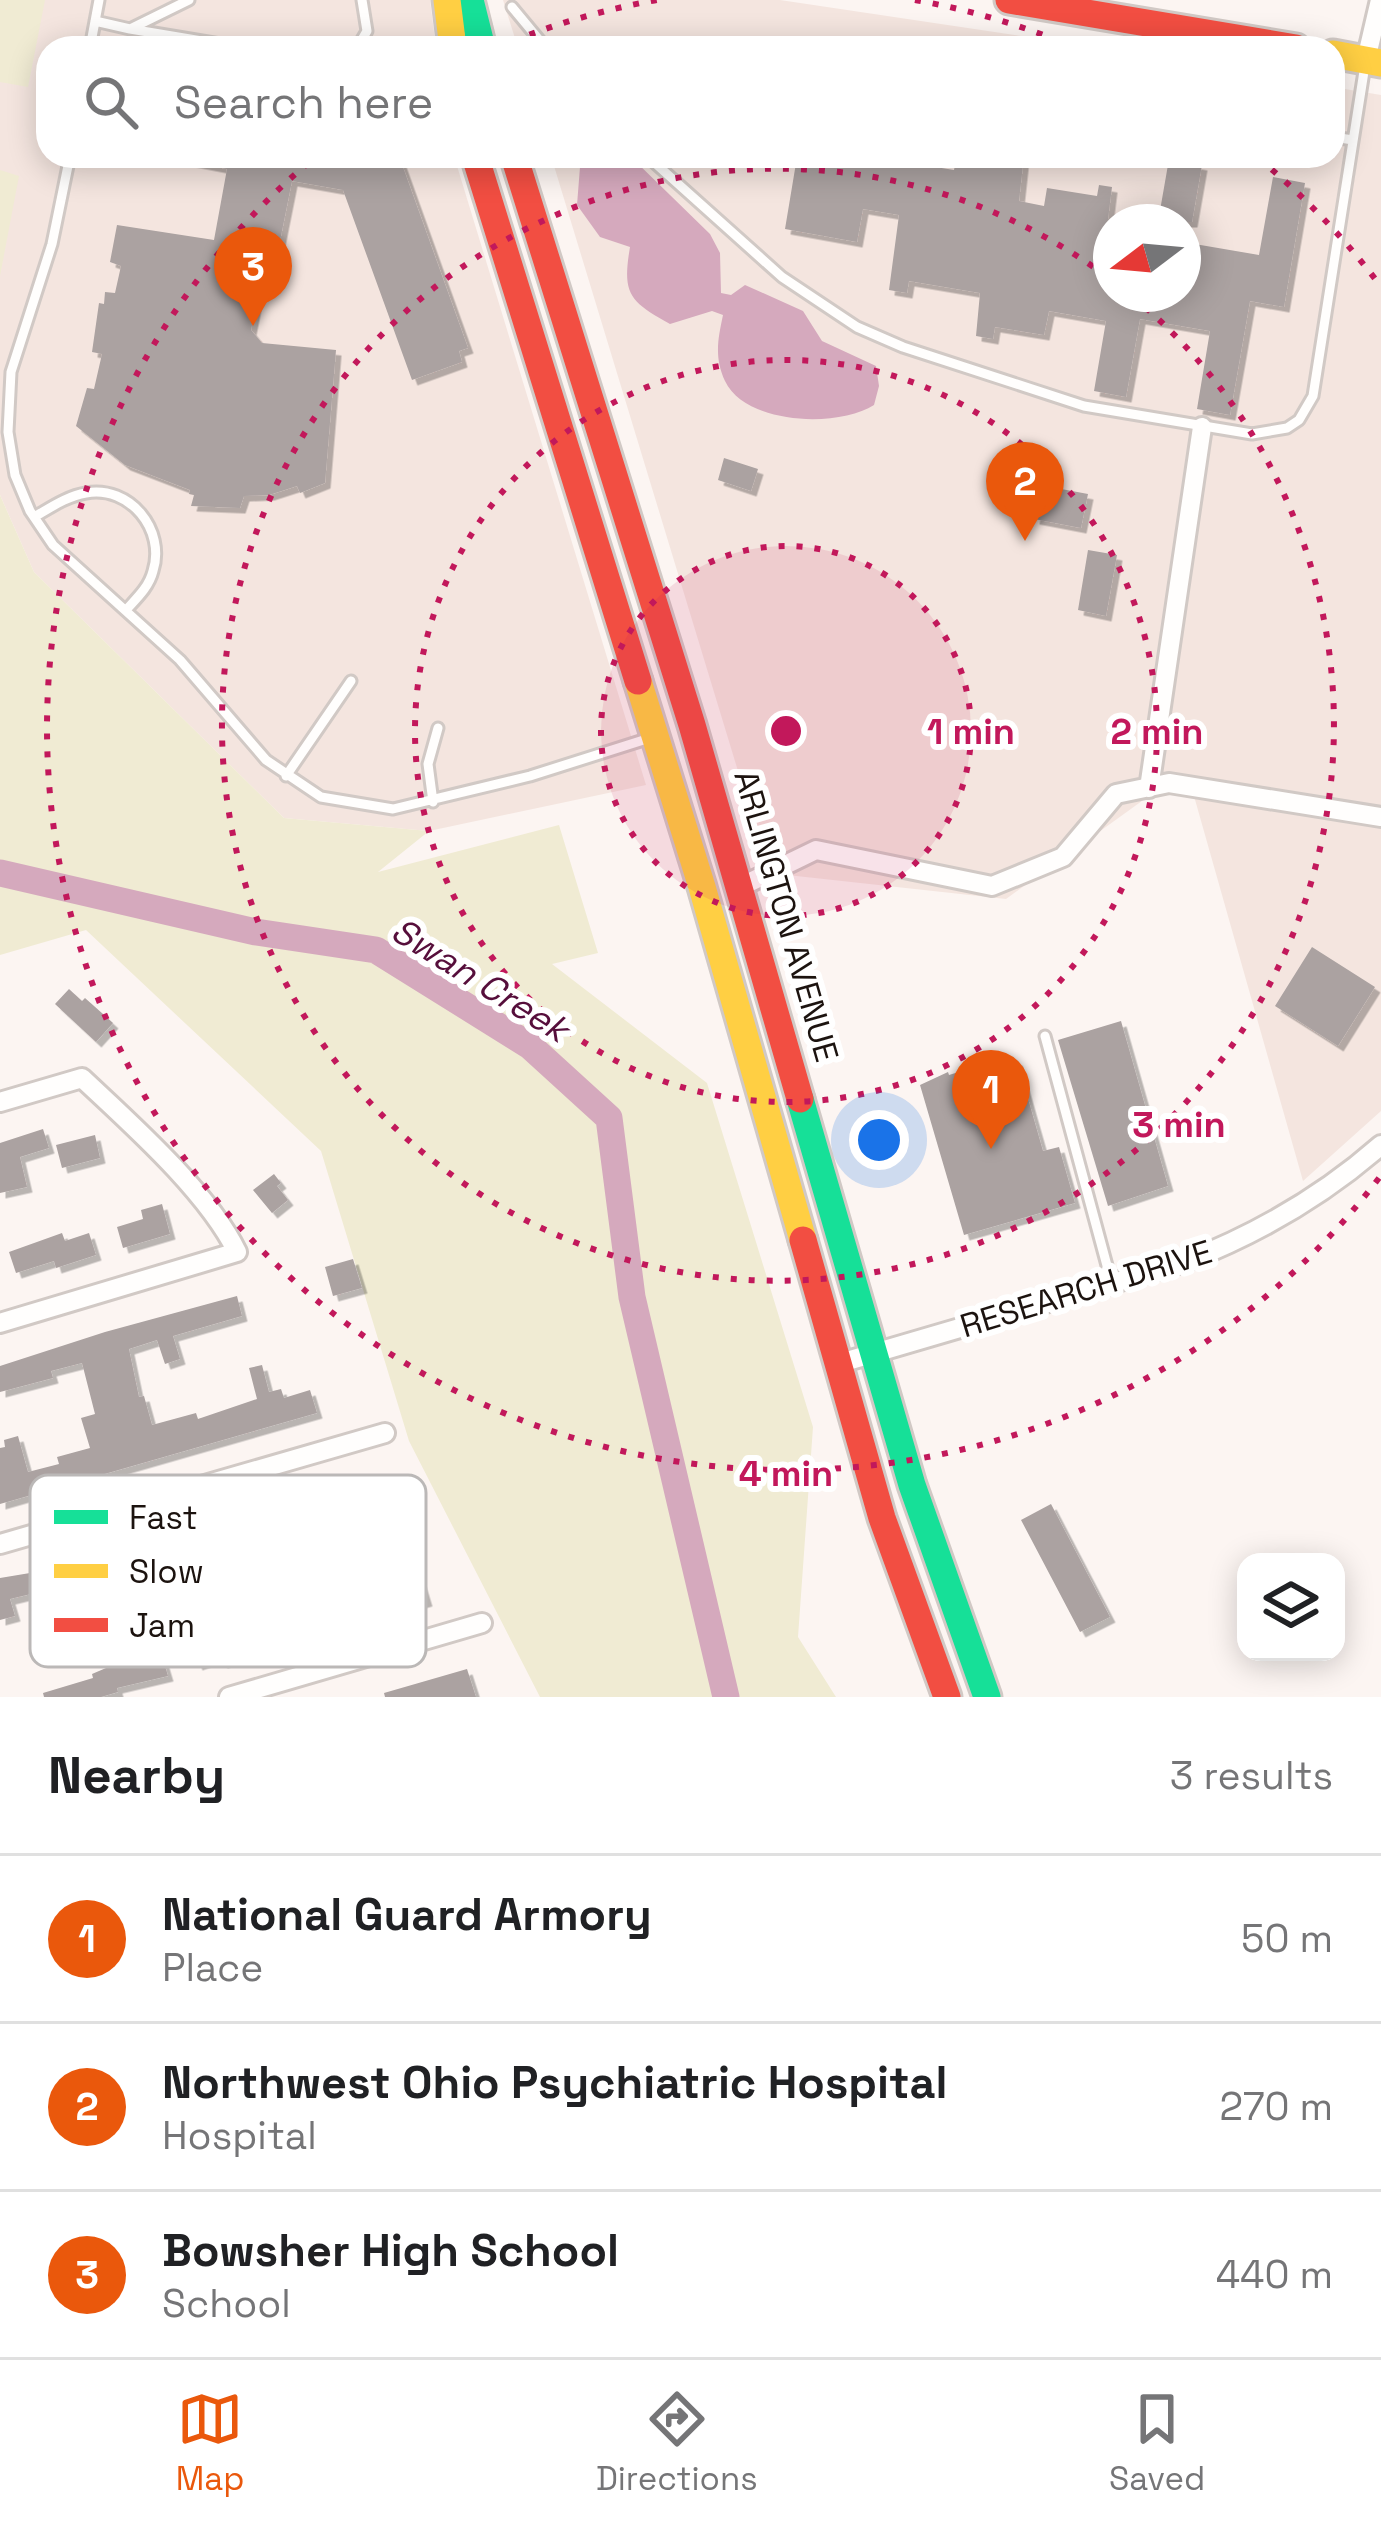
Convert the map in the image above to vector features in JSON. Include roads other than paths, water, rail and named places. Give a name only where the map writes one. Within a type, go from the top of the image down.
[{"type":"street","points":[[447,0],[452,36]]},
{"type":"street","points":[[1010,0],[1121,6],[1246,36]]},
{"type":"street","points":[[1373,61],[1380,0]]},
{"type":"street","points":[[479,168],[656,736],[882,1518],[947,1697]]},
{"type":"street","name":"ARLINGTON AVENUE","points":[[518,168],[740,887],[912,1485],[987,1697]]},
{"type":"street","points":[[1149,788],[1202,427]]},
{"type":"street","points":[[656,736],[672,741],[684,758],[770,1040],[814,1146]]},
{"type":"street","points":[[740,887],[816,850],[992,886],[1063,857],[1116,794],[1169,784],[1381,817]]},
{"type":"street","points":[[0,1102],[82,1078],[194,1193],[226,1230],[237,1252],[0,1323]]},
{"type":"street","name":"RESEARCH DRIVE","points":[[837,1364],[1227,1246],[1306,1202],[1381,1145]]},
{"type":"street","points":[[239,1475],[385,1433]]},
{"type":"street","points":[[0,1544],[30,1535]]},
{"type":"street","points":[[426,1639],[482,1623]]},
{"type":"street","points":[[229,1697],[332,1667]]},
{"type":"lane","points":[[92,36],[99,0]]},
{"type":"lane","points":[[130,28],[189,0]]},
{"type":"lane","points":[[362,0],[364,36]]},
{"type":"lane","points":[[512,7],[537,36]]},
{"type":"lane","points":[[95,20],[176,36]]},
{"type":"lane","points":[[660,168],[782,278],[875,337],[1084,406],[1202,427],[1277,433],[1299,420],[1316,380],[1353,140],[1373,61]]},
{"type":"lane","points":[[1345,139],[1353,140]]},
{"type":"lane","points":[[68,168],[52,244],[9,388],[15,475],[34,518],[68,561],[198,679],[254,749],[321,797],[393,809],[433,802],[656,736]]},
{"type":"lane","points":[[34,518],[69,497],[94,492],[119,496],[139,510],[152,532],[157,556],[149,582],[126,610]]},
{"type":"lane","points":[[286,776],[351,681]]},
{"type":"lane","points":[[433,802],[428,764],[438,728]]},
{"type":"lane","points":[[1045,1036],[1112,1284]]},
{"type":"waterway","name":"Swan Creek","points":[[0,873],[256,932],[376,950],[530,1046],[609,1118],[632,1297],[726,1697]]},
{"type":"place","name":"Bowsher High School","points":[[253,326]]},
{"type":"place","name":"Northwest Ohio Psychiatric Hospital","points":[[1025,541]]},
{"type":"place","name":"National Guard Armory","points":[[991,1149]]}]
